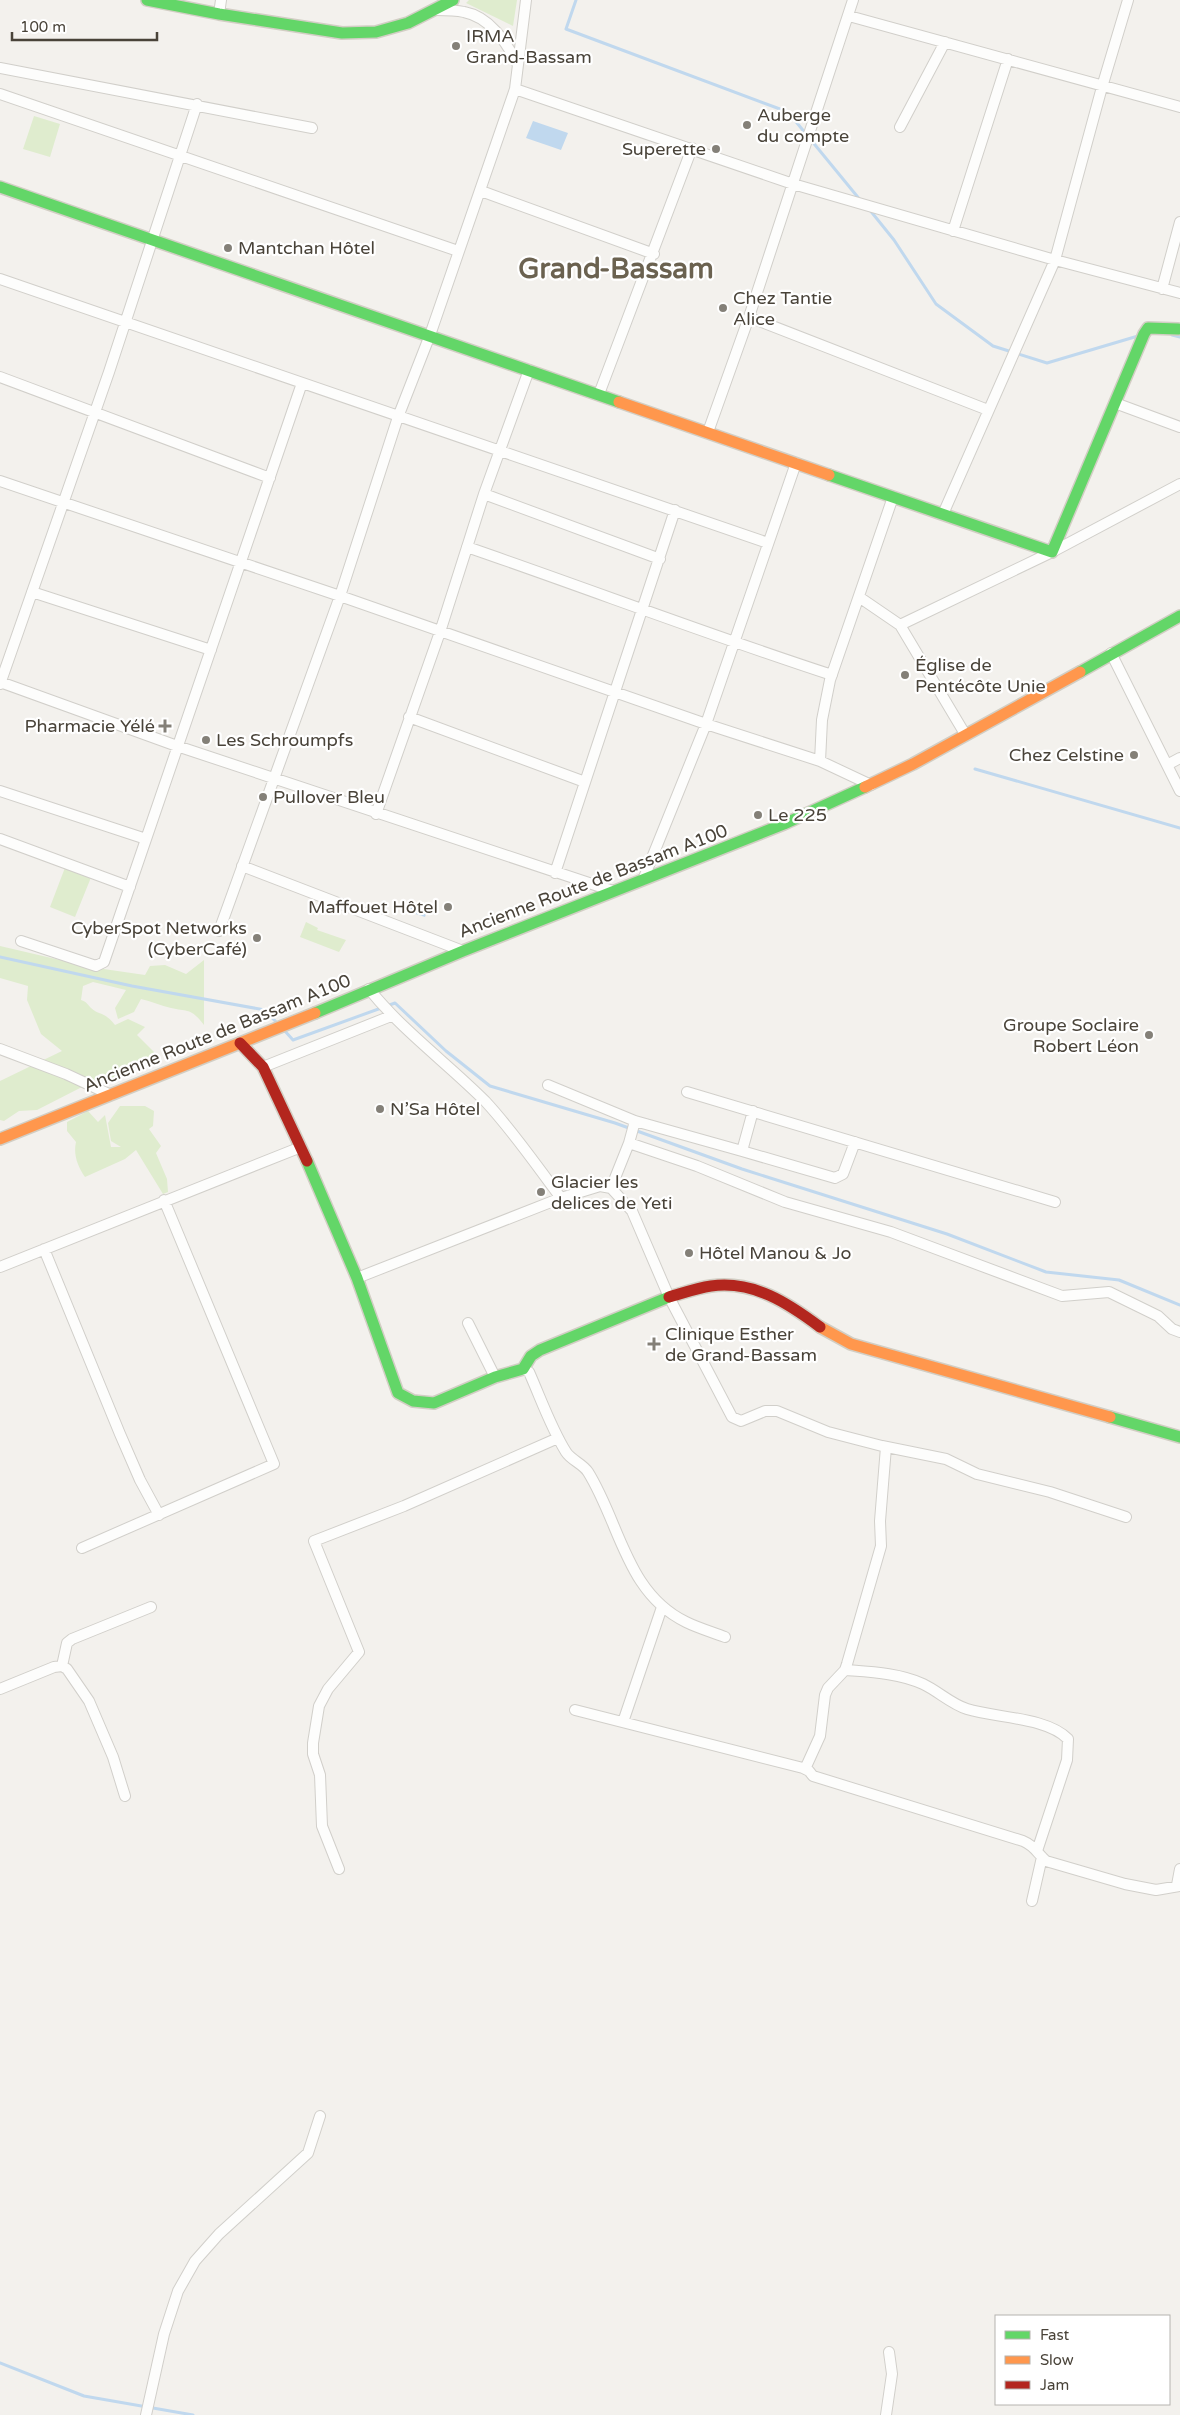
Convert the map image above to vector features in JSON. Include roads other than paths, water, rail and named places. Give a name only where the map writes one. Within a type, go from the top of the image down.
[{"type":"street","points":[[147,0],[218,14],[342,33],[376,32],[408,23],[452,0]]},
{"type":"street","points":[[218,14],[221,0]]},
{"type":"street","points":[[219,931],[340,596],[398,417],[430,335],[515,89],[526,0]]},
{"type":"street","points":[[708,432],[749,317],[853,0]]},
{"type":"street","points":[[943,514],[1055,260],[1102,87],[1128,0]]},
{"type":"street","points":[[436,10],[464,12],[477,16],[504,40],[517,63]]},
{"type":"street","points":[[849,16],[1180,107]]},
{"type":"street","points":[[900,127],[945,42]]},
{"type":"street","points":[[953,231],[1008,59]]},
{"type":"street","points":[[0,68],[197,104],[312,128]]},
{"type":"street","points":[[515,89],[793,184],[1055,260],[1180,293]]},
{"type":"street","points":[[1,96],[458,251]]},
{"type":"street","points":[[197,104],[154,239],[0,683],[376,814],[613,891]]},
{"type":"street","points":[[600,394],[654,254],[692,148]]},
{"type":"street","points":[[0,187],[1052,552]]},
{"type":"street","points":[[481,191],[654,254]]},
{"type":"street","points":[[1162,289],[1180,222]]},
{"type":"street","points":[[0,279],[768,543]]},
{"type":"street","points":[[749,317],[988,410]]},
{"type":"street","points":[[1052,552],[1148,328],[1178,329]]},
{"type":"street","points":[[376,814],[440,632],[484,494],[529,370]]},
{"type":"street","points":[[0,377],[270,478]]},
{"type":"street","points":[[21,941],[96,966],[101,965],[130,887],[177,746],[242,563],[302,383]]},
{"type":"street","points":[[1115,403],[1180,426]]},
{"type":"street","points":[[643,880],[706,724],[796,463]]},
{"type":"street","points":[[0,481],[340,596],[706,724],[820,761],[871,785]]},
{"type":"street","points":[[900,625],[1052,552],[1180,484]]},
{"type":"street","points":[[484,494],[660,559]]},
{"type":"street","points":[[820,761],[822,720],[832,674],[893,497]]},
{"type":"street","points":[[555,873],[617,693],[675,510]]},
{"type":"street","points":[[467,547],[644,608],[734,643],[832,674]]},
{"type":"street","points":[[32,592],[211,650]]},
{"type":"street","points":[[859,597],[900,625],[965,734]]},
{"type":"street","name":"Ancienne Route de Bassam A100","points":[[0,1139],[463,951],[776,827],[871,785],[1046,691],[1180,616]]},
{"type":"street","points":[[1111,653],[1180,791]]},
{"type":"street","points":[[409,718],[585,782]]},
{"type":"street","points":[[1167,765],[1180,758]]},
{"type":"street","points":[[0,791],[146,840]]},
{"type":"street","points":[[0,840],[130,887]]},
{"type":"street","points":[[242,866],[463,951]]},
{"type":"street","points":[[369,989],[391,1016],[484,1101],[511,1131],[561,1198]]},
{"type":"street","points":[[263,1067],[391,1016]]},
{"type":"street","points":[[240,1043],[263,1067],[301,1146],[357,1278],[398,1393],[413,1401],[434,1403],[495,1377],[523,1369],[531,1356],[540,1350],[669,1297],[711,1286],[739,1286],[754,1288],[798,1310],[823,1330],[852,1344],[1180,1437]]},
{"type":"street","points":[[0,1049],[66,1074],[111,1095]]},
{"type":"street","points":[[548,1085],[635,1121],[835,1178],[843,1174],[855,1142]]},
{"type":"street","points":[[687,1092],[1055,1202]]},
{"type":"street","points":[[742,1151],[754,1111]]},
{"type":"street","points":[[610,1188],[629,1143],[635,1121]]},
{"type":"street","points":[[629,1143],[697,1166],[785,1202],[891,1232],[1062,1296],[1109,1292],[1158,1316],[1172,1329],[1180,1332]]},
{"type":"street","points":[[0,1267],[301,1146]]},
{"type":"street","points":[[357,1278],[561,1198],[600,1186],[610,1188],[632,1211],[669,1297],[732,1417],[740,1421],[765,1411],[777,1411],[828,1432],[886,1447],[946,1459],[977,1474],[1050,1492],[1126,1517]]},
{"type":"street","points":[[82,1548],[159,1516],[274,1464],[164,1200]]},
{"type":"street","points":[[44,1250],[120,1434],[140,1480],[159,1516]]},
{"type":"street","points":[[468,1323],[495,1377]]},
{"type":"street","points":[[523,1369],[529,1372],[567,1454],[587,1470],[604,1502],[625,1555],[646,1589],[662,1607],[685,1622],[725,1637]]},
{"type":"street","points":[[339,1869],[322,1826],[320,1775],[313,1754],[313,1743],[319,1706],[328,1689],[359,1652],[314,1541],[404,1506],[558,1438]]},
{"type":"street","points":[[805,1769],[820,1736],[825,1695],[828,1688],[845,1670],[881,1546],[880,1521],[886,1447]]},
{"type":"street","points":[[62,1666],[67,1643],[72,1639],[151,1607]]},
{"type":"street","points":[[623,1722],[662,1607]]},
{"type":"street","points":[[0,1689],[62,1666]]},
{"type":"street","points":[[62,1666],[67,1669],[89,1701],[113,1757],[125,1796]]},
{"type":"street","points":[[845,1670],[891,1674],[923,1684],[965,1709],[1045,1726],[1061,1732],[1068,1739],[1067,1760],[1040,1854],[1032,1901]]},
{"type":"street","points":[[575,1710],[805,1769],[813,1776],[1023,1841],[1034,1846],[1046,1861],[1125,1884],[1156,1890],[1178,1886],[1180,1869]]},
{"type":"street","points":[[146,2415],[164,2334],[178,2291],[195,2261],[219,2234],[308,2152],[320,2116]]},
{"type":"street","points":[[886,2415],[892,2374],[889,2352]]},
{"type":"water","points":[[533,121],[568,133],[561,150],[526,138]]},
{"type":"water","points":[[411,903],[428,908],[425,917],[406,911]]},
{"type":"waterway","points":[[576,0],[566,29],[788,112],[861,201]]},
{"type":"waterway","points":[[869,209],[894,240],[936,304],[993,346],[1047,363],[1138,336]]},
{"type":"waterway","points":[[1172,335],[1180,337]]},
{"type":"waterway","points":[[975,769],[1180,828]]},
{"type":"waterway","points":[[0,957],[132,986],[265,1010],[278,1024]]},
{"type":"waterway","points":[[284,1030],[293,1040],[395,1003],[446,1051],[490,1086],[615,1123],[742,1169],[947,1234],[1046,1272],[1119,1280],[1180,1305]]},
{"type":"waterway","points":[[0,2363],[84,2396],[193,2415]]},
{"type":"place","name":"IRMA Grand-Bassam","points":[[456,46]]},
{"type":"place","name":"Auberge du compte","points":[[747,125]]},
{"type":"place","name":"Superette","points":[[716,149]]},
{"type":"place","name":"Mantchan Hôtel","points":[[228,248]]},
{"type":"place","name":"Chez Tantie Alice","points":[[723,308]]},
{"type":"place","name":"Église de Pentécôte Unie","points":[[905,675]]},
{"type":"place","name":"Pharmacie Yélé","points":[[165,726]]},
{"type":"place","name":"Les Schroumpfs","points":[[206,740]]},
{"type":"place","name":"Chez Celstine","points":[[1134,755]]},
{"type":"place","name":"Pullover Bleu","points":[[263,797]]},
{"type":"place","name":"Le 225","points":[[758,815]]},
{"type":"place","name":"Maffouet Hôtel","points":[[448,907]]},
{"type":"place","name":"CyberSpot Networks (CyberCafé)","points":[[257,938]]},
{"type":"place","name":"Groupe Soclaire Robert Léon","points":[[1149,1035]]},
{"type":"place","name":"N’Sa Hôtel","points":[[380,1109]]},
{"type":"place","name":"Glacier les delices de Yeti","points":[[541,1192]]},
{"type":"place","name":"Hôtel Manou & Jo","points":[[689,1253]]},
{"type":"place","name":"Clinique Esther de Grand-Bassam","points":[[654,1344]]},
{"type":"district","name":"Grand-Bassam","points":[[616,268]]}]
